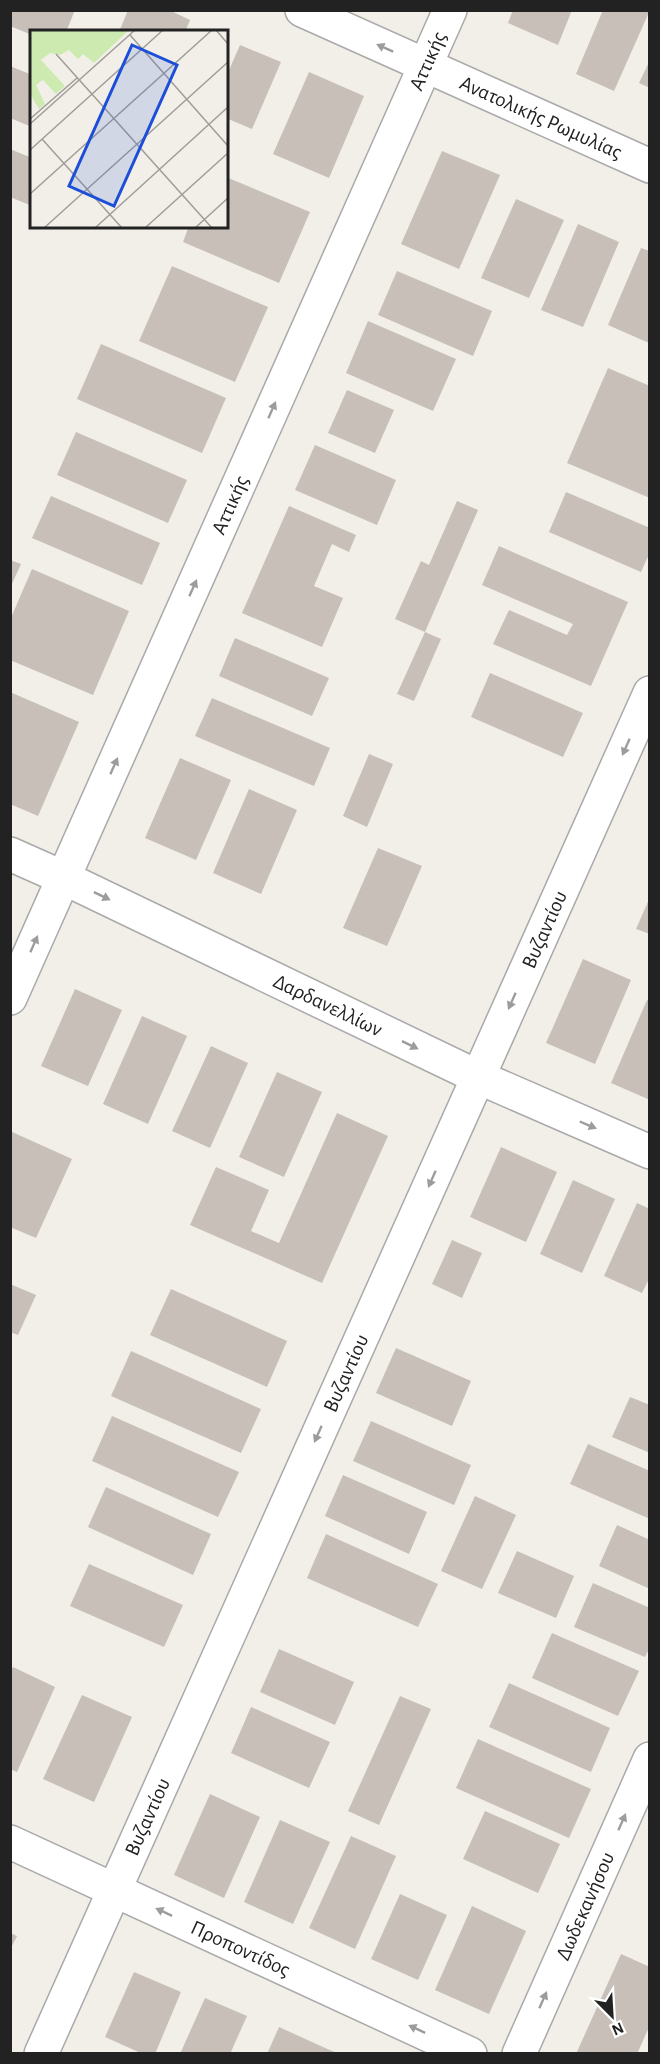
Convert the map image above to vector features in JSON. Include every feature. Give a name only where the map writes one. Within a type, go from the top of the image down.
[{"type":"street","name":"Ανατολικής Ρωμυλίας","points":[[302,10],[650,166]]},
{"type":"street","name":"Αττικής","points":[[10,998],[450,10]]},
{"type":"street","name":"Βυζαντίου","points":[[41,2054],[650,693]]},
{"type":"street","name":"Δαρδανελλίων","points":[[10,854],[478,1077],[650,1152]]},
{"type":"street","name":"Δωδεκανήσου","points":[[519,2054],[650,1760]]},
{"type":"street","name":"Προποντίδος","points":[[10,1842],[470,2054]]},
{"type":"building","points":[[12,10],[75,10],[67,30],[30,30],[30,34],[10,26]]},
{"type":"building","points":[[128,10],[169,10],[190,20],[186,30],[120,30]]},
{"type":"building","points":[[513,10],[572,10],[558,45],[508,23]]},
{"type":"building","points":[[603,10],[650,10],[614,91],[576,74]]},
{"type":"building","points":[[240,45],[281,62],[252,129],[228,119],[228,72]]},
{"type":"building","points":[[650,60],[650,88],[639,83]]},
{"type":"building","points":[[10,66],[30,74],[30,126],[10,118]]},
{"type":"building","points":[[309,72],[364,96],[329,178],[273,154]]},
{"type":"building","points":[[10,149],[30,157],[30,205],[10,197]]},
{"type":"building","points":[[442,151],[500,175],[459,269],[401,244]]},
{"type":"building","points":[[228,178],[310,212],[279,283],[183,242],[188,228],[228,228]]},
{"type":"building","points":[[516,199],[564,220],[529,298],[481,278]]},
{"type":"building","points":[[578,224],[619,242],[583,327],[541,310]]},
{"type":"building","points":[[641,248],[650,251],[649,343],[608,325]]},
{"type":"building","points":[[172,266],[268,307],[235,382],[139,341]]},
{"type":"building","points":[[397,271],[492,311],[473,356],[378,315]]},
{"type":"building","points":[[368,321],[456,359],[433,411],[346,373]]},
{"type":"building","points":[[101,344],[226,398],[202,453],[77,399]]},
{"type":"building","points":[[608,368],[650,386],[650,498],[567,463]]},
{"type":"building","points":[[347,390],[394,410],[375,453],[328,433]]},
{"type":"building","points":[[76,432],[187,480],[168,523],[57,475]]},
{"type":"building","points":[[315,445],[396,480],[377,525],[295,490]]},
{"type":"building","points":[[566,492],[650,528],[650,552],[641,572],[549,532]]},
{"type":"building","points":[[51,496],[160,543],[142,585],[32,538]]},
{"type":"building","points":[[457,501],[478,510],[425,632],[395,619],[421,561],[429,565]]},
{"type":"building","points":[[289,506],[356,535],[349,552],[332,544],[314,586],[343,598],[322,647],[242,613]]},
{"type":"building","points":[[499,546],[628,602],[591,686],[493,644],[509,610],[567,635],[573,624],[482,585]]},
{"type":"building","points":[[10,560],[21,564],[10,588]]},
{"type":"building","points":[[32,569],[129,611],[93,695],[10,660],[10,620]]},
{"type":"building","points":[[425,632],[441,639],[414,701],[397,694]]},
{"type":"building","points":[[235,638],[329,678],[312,716],[219,676]]},
{"type":"building","points":[[490,673],[583,713],[563,757],[471,717]]},
{"type":"building","points":[[10,692],[79,722],[38,816],[10,804]]},
{"type":"building","points":[[212,698],[330,748],[314,786],[195,736]]},
{"type":"building","points":[[369,754],[393,764],[367,827],[343,816]]},
{"type":"building","points":[[180,758],[231,780],[196,860],[145,838]]},
{"type":"building","points":[[249,789],[297,810],[261,894],[213,873]]},
{"type":"building","points":[[378,848],[422,866],[387,946],[343,928]]},
{"type":"building","points":[[650,897],[650,934],[636,929]]},
{"type":"building","points":[[583,959],[631,980],[595,1064],[546,1043]]},
{"type":"building","points":[[75,989],[122,1010],[88,1086],[41,1066]]},
{"type":"building","points":[[647,1000],[650,1001],[650,1100],[611,1083]]},
{"type":"building","points":[[142,1016],[187,1036],[148,1124],[103,1104]]},
{"type":"building","points":[[211,1046],[248,1063],[210,1148],[172,1131]]},
{"type":"building","points":[[277,1072],[322,1092],[284,1177],[239,1157]]},
{"type":"building","points":[[337,1113],[388,1136],[322,1283],[190,1225],[216,1167],[269,1190],[251,1231],[279,1243]]},
{"type":"building","points":[[10,1131],[72,1159],[36,1238],[10,1227]]},
{"type":"building","points":[[501,1147],[557,1172],[526,1242],[470,1217]]},
{"type":"building","points":[[573,1180],[615,1199],[582,1273],[540,1254]]},
{"type":"building","points":[[637,1203],[650,1209],[650,1277],[642,1293],[604,1276]]},
{"type":"building","points":[[452,1240],[482,1253],[462,1298],[432,1284]]},
{"type":"building","points":[[10,1284],[36,1295],[18,1335],[10,1332]]},
{"type":"building","points":[[171,1289],[287,1341],[267,1387],[150,1335]]},
{"type":"building","points":[[396,1348],[471,1381],[452,1426],[376,1393]]},
{"type":"building","points":[[131,1351],[261,1409],[241,1453],[111,1396]]},
{"type":"building","points":[[630,1397],[650,1405],[650,1453],[612,1437]]},
{"type":"building","points":[[112,1416],[239,1472],[218,1517],[92,1461]]},
{"type":"building","points":[[371,1421],[471,1465],[454,1505],[353,1461]]},
{"type":"building","points":[[588,1444],[650,1471],[650,1519],[570,1484]]},
{"type":"building","points":[[343,1475],[427,1512],[409,1554],[325,1516]]},
{"type":"building","points":[[106,1487],[211,1534],[193,1575],[88,1527]]},
{"type":"building","points":[[475,1496],[516,1515],[482,1589],[441,1571]]},
{"type":"building","points":[[617,1525],[650,1540],[650,1589],[599,1566]]},
{"type":"building","points":[[326,1534],[438,1584],[418,1627],[307,1578]]},
{"type":"building","points":[[517,1551],[574,1576],[556,1618],[498,1593]]},
{"type":"building","points":[[89,1564],[183,1605],[164,1647],[70,1606]]},
{"type":"building","points":[[593,1583],[650,1608],[650,1647],[645,1657],[574,1627]]},
{"type":"building","points":[[552,1633],[639,1671],[618,1716],[532,1678]]},
{"type":"building","points":[[279,1649],[354,1682],[335,1725],[260,1692]]},
{"type":"building","points":[[13,1667],[55,1687],[17,1772],[10,1769],[10,1673]]},
{"type":"building","points":[[509,1683],[610,1728],[591,1772],[489,1727]]},
{"type":"building","points":[[82,1695],[132,1717],[94,1802],[43,1779]]},
{"type":"building","points":[[400,1696],[431,1709],[379,1825],[348,1811]]},
{"type":"building","points":[[251,1707],[330,1742],[309,1788],[231,1753]]},
{"type":"building","points":[[478,1739],[591,1789],[569,1838],[456,1788]]},
{"type":"building","points":[[210,1794],[260,1817],[224,1898],[174,1875]]},
{"type":"building","points":[[485,1811],[560,1844],[538,1893],[463,1859]]},
{"type":"building","points":[[280,1820],[330,1842],[293,1924],[244,1902]]},
{"type":"building","points":[[351,1836],[396,1856],[355,1949],[309,1928]]},
{"type":"building","points":[[400,1894],[447,1915],[418,1980],[371,1959]]},
{"type":"building","points":[[472,1906],[526,1931],[489,2014],[435,1990]]},
{"type":"building","points":[[10,1933],[17,1936],[10,1950]]},
{"type":"building","points":[[621,1954],[650,1967],[650,2025],[637,2054],[576,2054]]},
{"type":"building","points":[[134,1972],[181,1992],[155,2054],[143,2054],[105,2037]]},
{"type":"building","points":[[205,1998],[247,2016],[230,2054],[180,2054]]},
{"type":"building","points":[[279,2027],[323,2047],[339,2054],[267,2054]]}]
